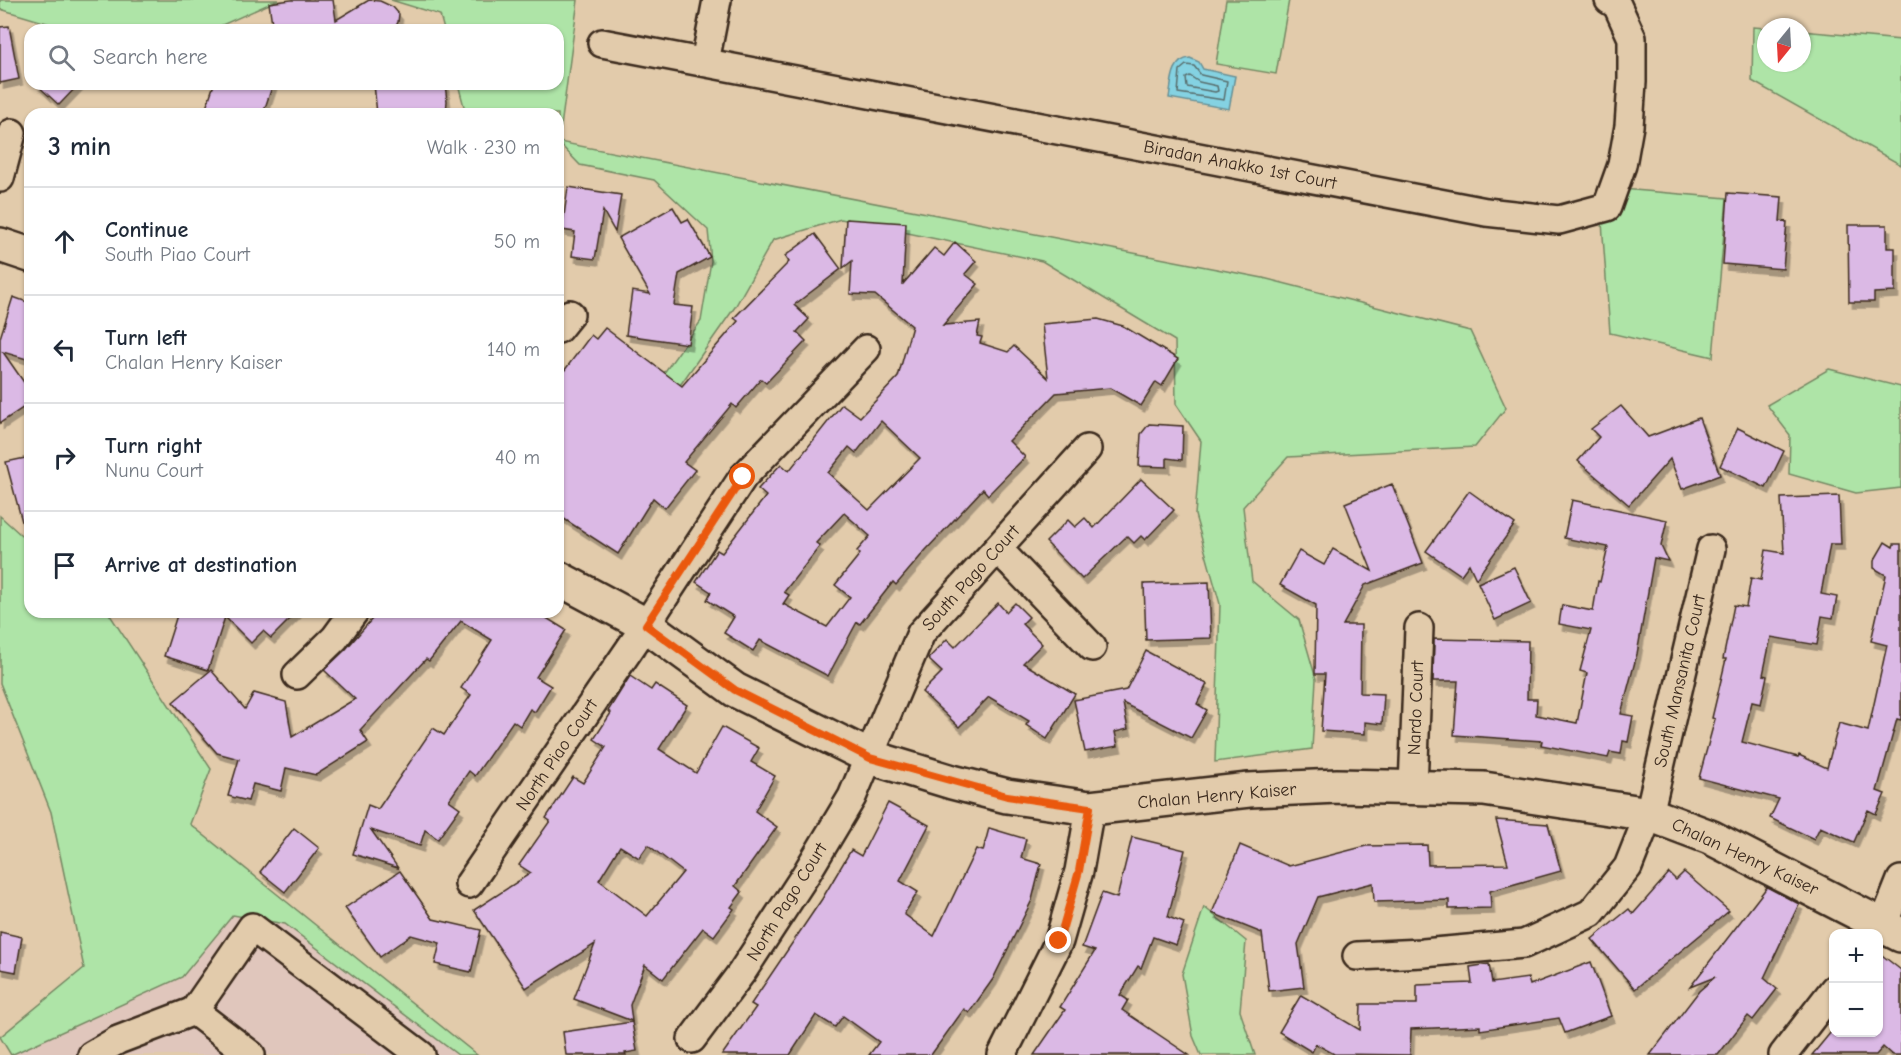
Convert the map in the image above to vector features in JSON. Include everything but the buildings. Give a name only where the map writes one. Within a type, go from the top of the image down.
[{"type":"street","points":[[602,43],[705,62],[717,0]]},
{"type":"street","name":"Biradan Anakko 1st Court","points":[[705,62],[1486,212],[1559,220],[1607,207],[1622,165],[1629,126],[1632,38],[1617,5],[1609,0]]},
{"type":"street","points":[[0,178],[12,133]]},
{"type":"street","points":[[0,245],[24,253]]},
{"type":"street","name":"North Piao Court","points":[[469,884],[646,625],[743,477],[866,349]]},
{"type":"street","name":"South Pago Court","points":[[870,758],[921,633],[1086,448]]},
{"type":"street","points":[[998,549],[1092,647]]},
{"type":"street","name":"South Mansanita Court","points":[[1357,956],[1524,944],[1591,913],[1628,867],[1649,813],[1711,549]]},
{"type":"street","name":"Chalan Henry Kaiser","points":[[564,581],[646,625],[735,690],[870,758],[1007,796],[1090,808],[1249,790],[1337,786],[1484,789],[1649,813],[1710,837],[1887,931]]},
{"type":"street","points":[[297,675],[335,638],[350,618]]},
{"type":"street","name":"Nardo Court","points":[[1413,788],[1419,628]]},
{"type":"street","name":"North Pago Court","points":[[692,1039],[742,972],[806,874],[852,797],[870,758]]},
{"type":"street","points":[[1002,1055],[1059,941],[1079,871],[1090,808]]},
{"type":"street","points":[[1887,931],[1901,880]]},
{"type":"street","points":[[92,1055],[118,1040],[194,1011],[252,927],[421,1055]]},
{"type":"street","points":[[1783,1055],[1829,994]]},
{"type":"street","points":[[194,1011],[251,1055]]},
{"type":"shaded area","points":[[233,915],[285,924],[458,1055],[11,1055],[182,977]]},
{"type":"green space","points":[[0,0],[278,0],[224,24],[50,24],[0,9]]},
{"type":"green space","points":[[391,0],[578,0],[564,108],[464,108],[460,90],[564,90],[564,24],[442,24],[440,15]]},
{"type":"green space","points":[[1226,0],[1289,0],[1276,74],[1216,64]]},
{"type":"green space","points":[[1753,27],[1757,27],[1757,72],[1811,72],[1811,32],[1901,40],[1901,165],[1752,81]]},
{"type":"green space","points":[[564,143],[1263,278],[1470,331],[1506,408],[1475,447],[1288,457],[1243,507],[1252,581],[1299,620],[1316,679],[1312,749],[1215,762],[1220,604],[1195,515],[1201,441],[1176,404],[1175,341],[1042,261],[841,219],[773,240],[735,307],[671,398],[641,405],[701,321],[711,261],[708,230],[654,180],[580,165],[564,148]]},
{"type":"green space","points":[[1622,189],[1727,198],[1713,357],[1610,333],[1602,222]]},
{"type":"green space","points":[[1829,369],[1901,387],[1901,488],[1856,493],[1789,474],[1790,435],[1767,405]]},
{"type":"green space","points":[[0,516],[24,538],[24,618],[112,618],[211,769],[190,824],[477,1055],[458,1055],[285,924],[233,915],[182,977],[11,1055],[0,1037],[84,968],[51,812],[0,683]]},
{"type":"green space","points":[[1204,907],[1246,941],[1240,1011],[1255,1055],[1201,1055],[1193,1036],[1182,974]]},
{"type":"water","points":[[1190,58],[1199,62],[1203,69],[1235,76],[1229,109],[1169,98],[1176,67]]},
{"type":"route","points":[[743,477],[646,625],[735,690],[870,758],[1007,796],[1090,808],[1079,871],[1059,941]]}]
